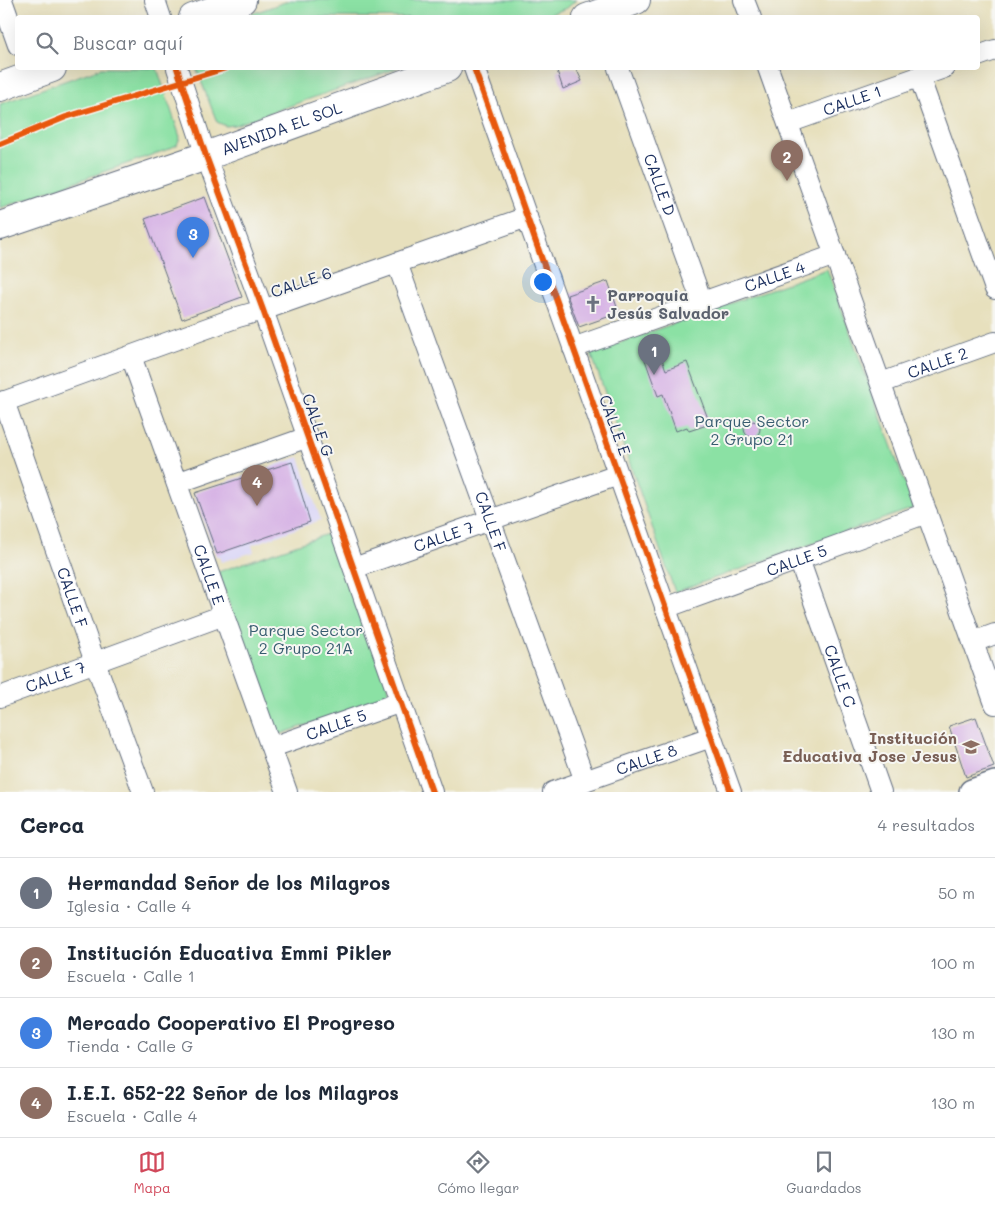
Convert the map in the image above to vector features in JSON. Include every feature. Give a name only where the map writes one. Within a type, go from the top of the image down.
[{"type":"main road","points":[[201,15],[242,0]]},
{"type":"main road","points":[[595,12],[636,0]]},
{"type":"main road","points":[[0,87],[35,70]]},
{"type":"main road","name":"AVENIDA EL SOL","points":[[0,226],[206,156],[442,70]]},
{"type":"street","points":[[2,0],[15,37]]},
{"type":"street","points":[[155,0],[160,15]]},
{"type":"street","points":[[744,0],[750,15]]},
{"type":"street","points":[[980,55],[995,50]]},
{"type":"street","name":"CALLE G","points":[[179,70],[206,156],[263,310],[432,792]]},
{"type":"street","name":"CALLE E","points":[[475,70],[731,792]]},
{"type":"street","name":"CALLE D","points":[[619,70],[702,302]]},
{"type":"street","points":[[769,70],[995,704]]},
{"type":"street","name":"CALLE 1","points":[[788,123],[938,70]]},
{"type":"street","points":[[919,76],[995,289]]},
{"type":"street","name":"CALLE 6","points":[[2,402],[238,317],[263,310],[527,217]]},
{"type":"street","name":"CALLE 4","points":[[573,348],[835,255]]},
{"type":"street","name":"CALLE F","points":[[398,263],[585,781]]},
{"type":"street","name":"CALLE 2","points":[[881,382],[995,342]]},
{"type":"street","name":"CALLE E","points":[[131,356],[288,792]]},
{"type":"street","name":"CALLE F","points":[[2,402],[143,792]]},
{"type":"street","points":[[177,483],[308,437]]},
{"type":"street","name":"CALLE 7","points":[[354,568],[618,475]]},
{"type":"street","name":"CALLE 5","points":[[665,608],[927,513]]},
{"type":"street","name":"CALLE C","points":[[799,559],[881,792]]},
{"type":"street","name":"CALLE 7","points":[[0,697],[224,615]]},
{"type":"street","points":[[973,642],[995,634]]},
{"type":"street","name":"CALLE 5","points":[[272,747],[401,702]]},
{"type":"street","name":"CALLE 8","points":[[553,792],[711,737]]},
{"type":"street","points":[[972,792],[995,784]]},
{"type":"shaded area","points":[[299,457],[321,520],[252,545],[254,552],[221,562],[219,556],[216,556],[194,493]]},
{"type":"green space","points":[[291,0],[576,0],[567,8],[547,15],[249,15]]},
{"type":"green space","points":[[95,70],[158,70],[180,137],[177,145],[166,150],[0,208],[0,104]]},
{"type":"green space","points":[[197,70],[392,70],[235,125],[226,126],[217,122]]},
{"type":"green space","name":"Parque Sector 2 Grupo 21","points":[[827,269],[914,508],[675,592],[591,353]]},
{"type":"green space","name":"Parque Sector 2 Grupo 21A","points":[[333,532],[391,696],[275,736],[218,572]]},
{"type":"building","points":[[577,70],[582,81],[563,89],[557,71]]},
{"type":"building","points":[[205,197],[242,297],[182,319],[145,219]]},
{"type":"building","name":"Parroquia Jesús Salvador","points":[[608,281],[619,313],[579,327],[567,295]]},
{"type":"building","points":[[660,354],[666,370],[687,362],[710,424],[689,431],[687,427],[676,431],[663,394],[658,396],[645,360]]},
{"type":"building","points":[[752,421],[758,423],[760,429],[758,435],[752,437],[746,435],[744,429],[746,423]]},
{"type":"building","points":[[292,462],[310,522],[217,554],[195,493]]},
{"type":"building","name":"Institución Educativa Jose Jesus","points":[[976,717],[994,767],[966,777],[949,726]]},
{"type":"cycle path","points":[[178,70],[206,156],[263,310],[432,792]]},
{"type":"cycle path","points":[[0,144],[66,117],[219,70]]},
{"type":"cycle path","points":[[475,70],[731,792]]},
{"type":"place","name":"Institución Educativa Emmi Pikler","points":[[787,181]]},
{"type":"place","name":"Mercado Cooperativo El Progreso","points":[[193,258]]},
{"type":"place","name":"Parroquia Jesús Salvador","points":[[593,304]]},
{"type":"place","name":"Hermandad Señor de los Milagros","points":[[654,375]]},
{"type":"place","name":"I.E.I. 652-22 Señor de los Milagros","points":[[257,506]]},
{"type":"place","name":"Institución Educativa Jose Jesus","points":[[971,747]]}]
